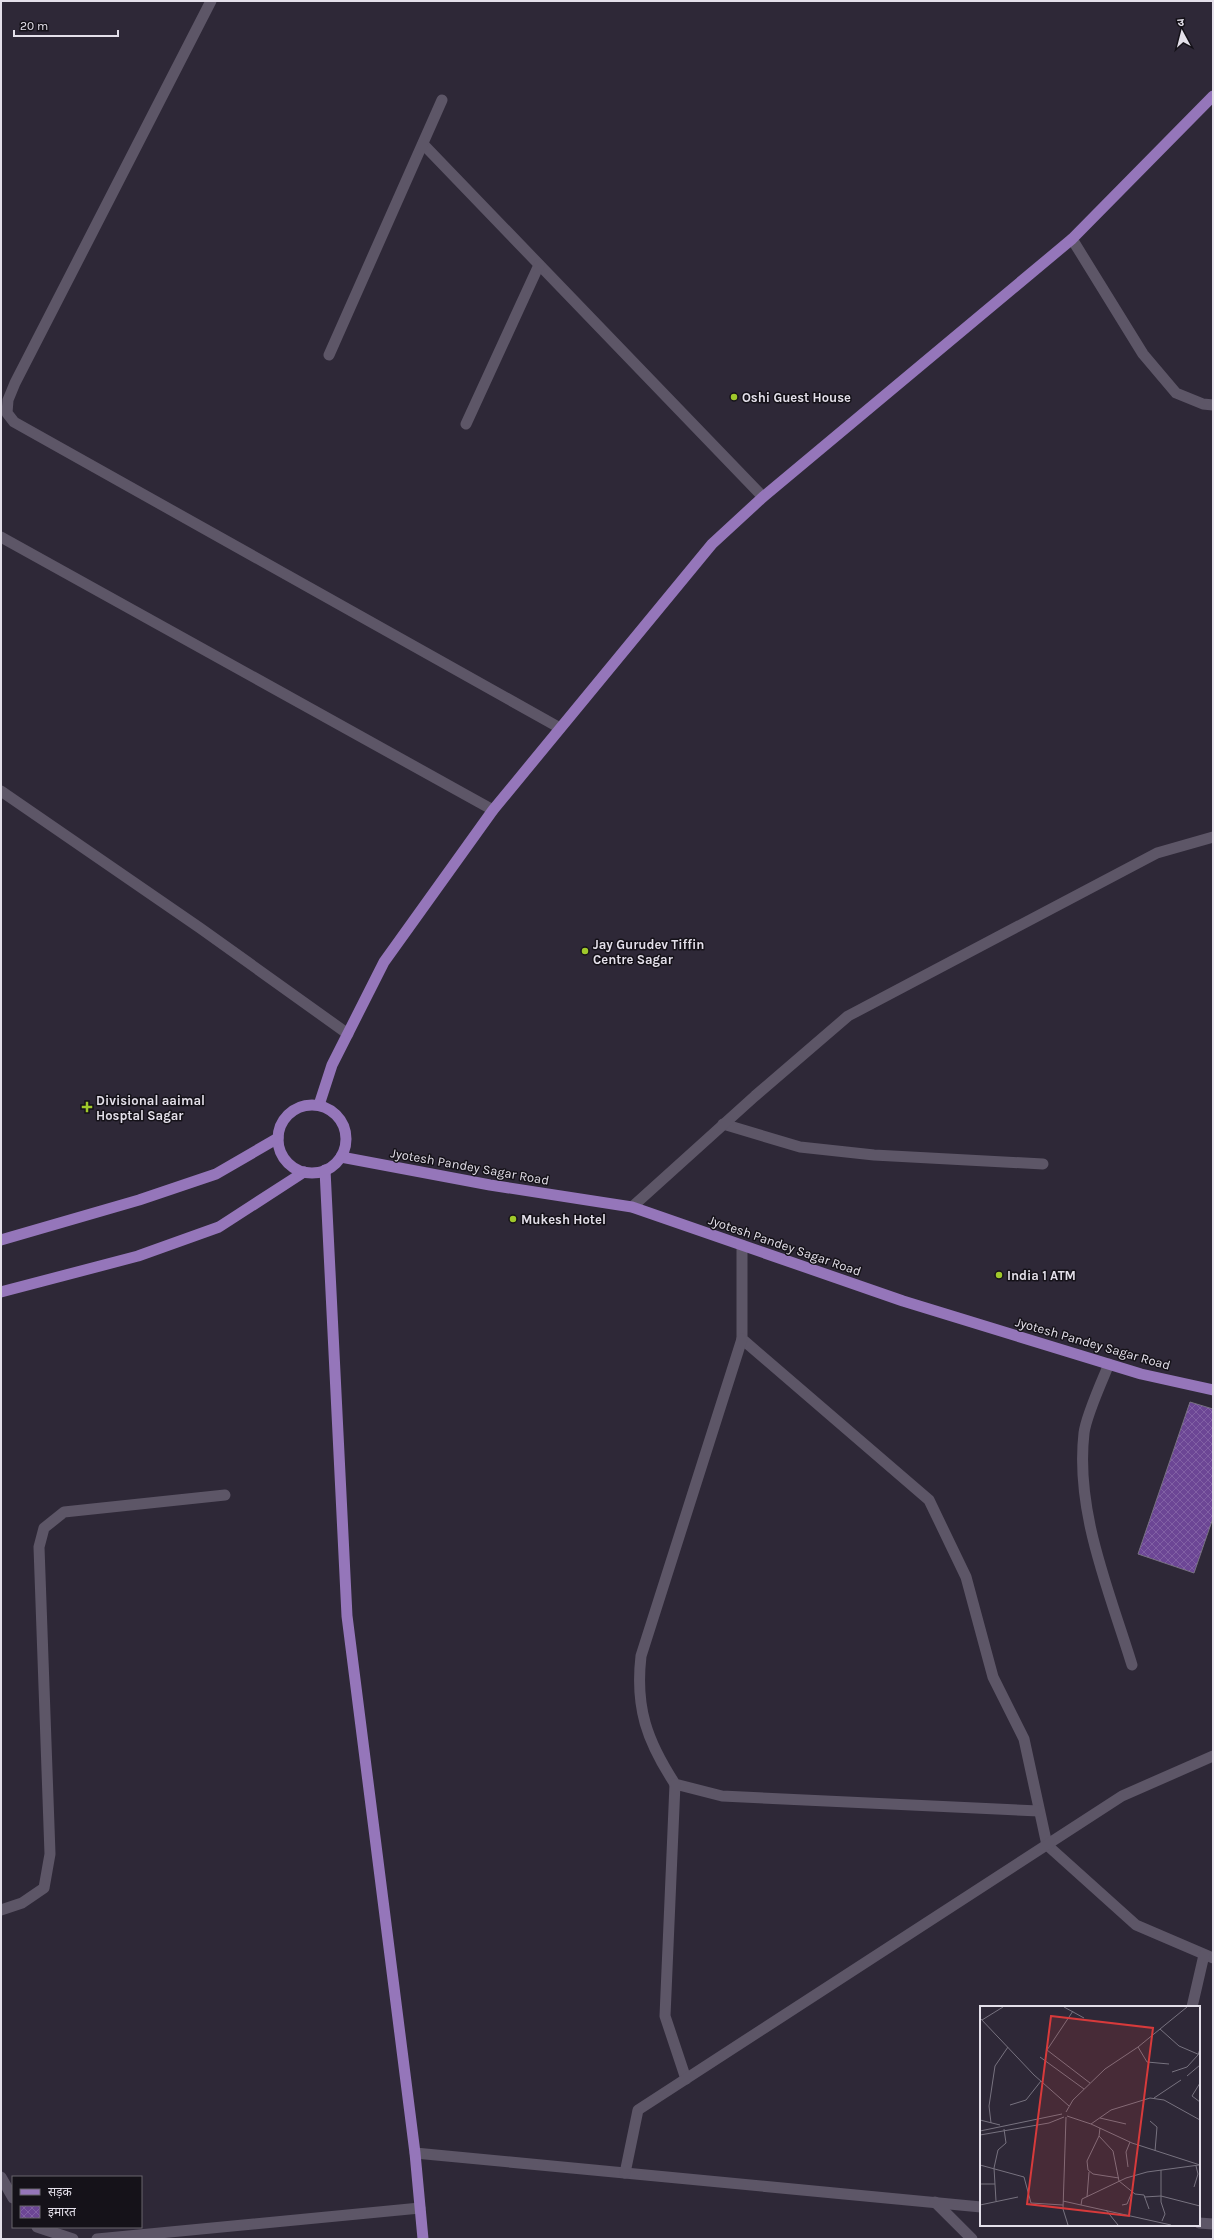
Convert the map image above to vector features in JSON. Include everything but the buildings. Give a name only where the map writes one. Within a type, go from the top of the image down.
[{"type":"main road","points":[[319,1105],[332,1065],[384,962],[493,810],[712,544],[763,497],[1072,240],[1213,96]]},
{"type":"main road","points":[[307,1105],[319,1105],[330,1109],[339,1117],[344,1126],[346,1147],[342,1157],[334,1165],[315,1173],[304,1172],[294,1168],[285,1160],[280,1150],[278,1138],[281,1126],[287,1116],[296,1109],[307,1105]]},
{"type":"main road","points":[[1,1240],[139,1200],[216,1174],[278,1138]]},
{"type":"main road","name":"Jyotesh Pandey Sagar Road","points":[[342,1157],[490,1185],[632,1207],[903,1301],[1142,1374],[1213,1390]]},
{"type":"main road","points":[[325,1170],[347,1616],[415,2153],[422,2239]]},
{"type":"main road","points":[[1,1292],[138,1256],[219,1227],[304,1172]]},
{"type":"street","points":[[211,1],[15,383],[8,400],[7,413],[14,422],[560,728]]},
{"type":"street","points":[[329,355],[442,100]]},
{"type":"street","points":[[423,144],[763,497]]},
{"type":"street","points":[[1072,240],[1143,354],[1176,393],[1203,404],[1213,406]]},
{"type":"street","points":[[466,424],[539,265]]},
{"type":"street","points":[[1,537],[493,810]]},
{"type":"street","points":[[1,791],[200,928],[348,1034]]},
{"type":"street","points":[[632,1207],[723,1124],[848,1016],[1157,853],[1213,837]]},
{"type":"street","points":[[723,1124],[800,1147],[874,1155],[1043,1164]]},
{"type":"street","points":[[686,2079],[665,2016],[675,1784],[658,1758],[644,1724],[638,1680],[641,1656],[742,1339],[742,1246]]},
{"type":"street","points":[[742,1339],[929,1500],[966,1577],[993,1676],[1024,1740],[1047,1845],[1136,1925],[1209,1956],[1192,2006]]},
{"type":"street","points":[[1109,1364],[1084,1431],[1084,1486],[1089,1524],[1132,1665]]},
{"type":"street","points":[[1,1910],[22,1903],[44,1888],[50,1854],[39,1547],[44,1528],[64,1512],[224,1495]]},
{"type":"street","points":[[625,2173],[638,2110],[1122,1796],[1213,1756]]},
{"type":"street","points":[[675,1784],[722,1796],[1039,1811]]},
{"type":"street","points":[[415,2153],[980,2207]]},
{"type":"street","points":[[1,2177],[12,2196]]},
{"type":"street","points":[[935,2202],[972,2239]]},
{"type":"street","points":[[97,2239],[420,2208]]},
{"type":"street","points":[[1200,2223],[1213,2224]]},
{"type":"street","points":[[40,2228],[73,2239]]},
{"type":"place","name":"Oshi Guest House","points":[[734,397]]},
{"type":"place","name":"Jay Gurudev Tiffin Centre Sagar","points":[[585,951]]},
{"type":"place","name":"Divisional aaimal Hosptal Sagar","points":[[87,1107]]},
{"type":"place","name":"Mukesh Hotel","points":[[513,1219]]},
{"type":"place","name":"India 1 ATM","points":[[999,1275]]}]
